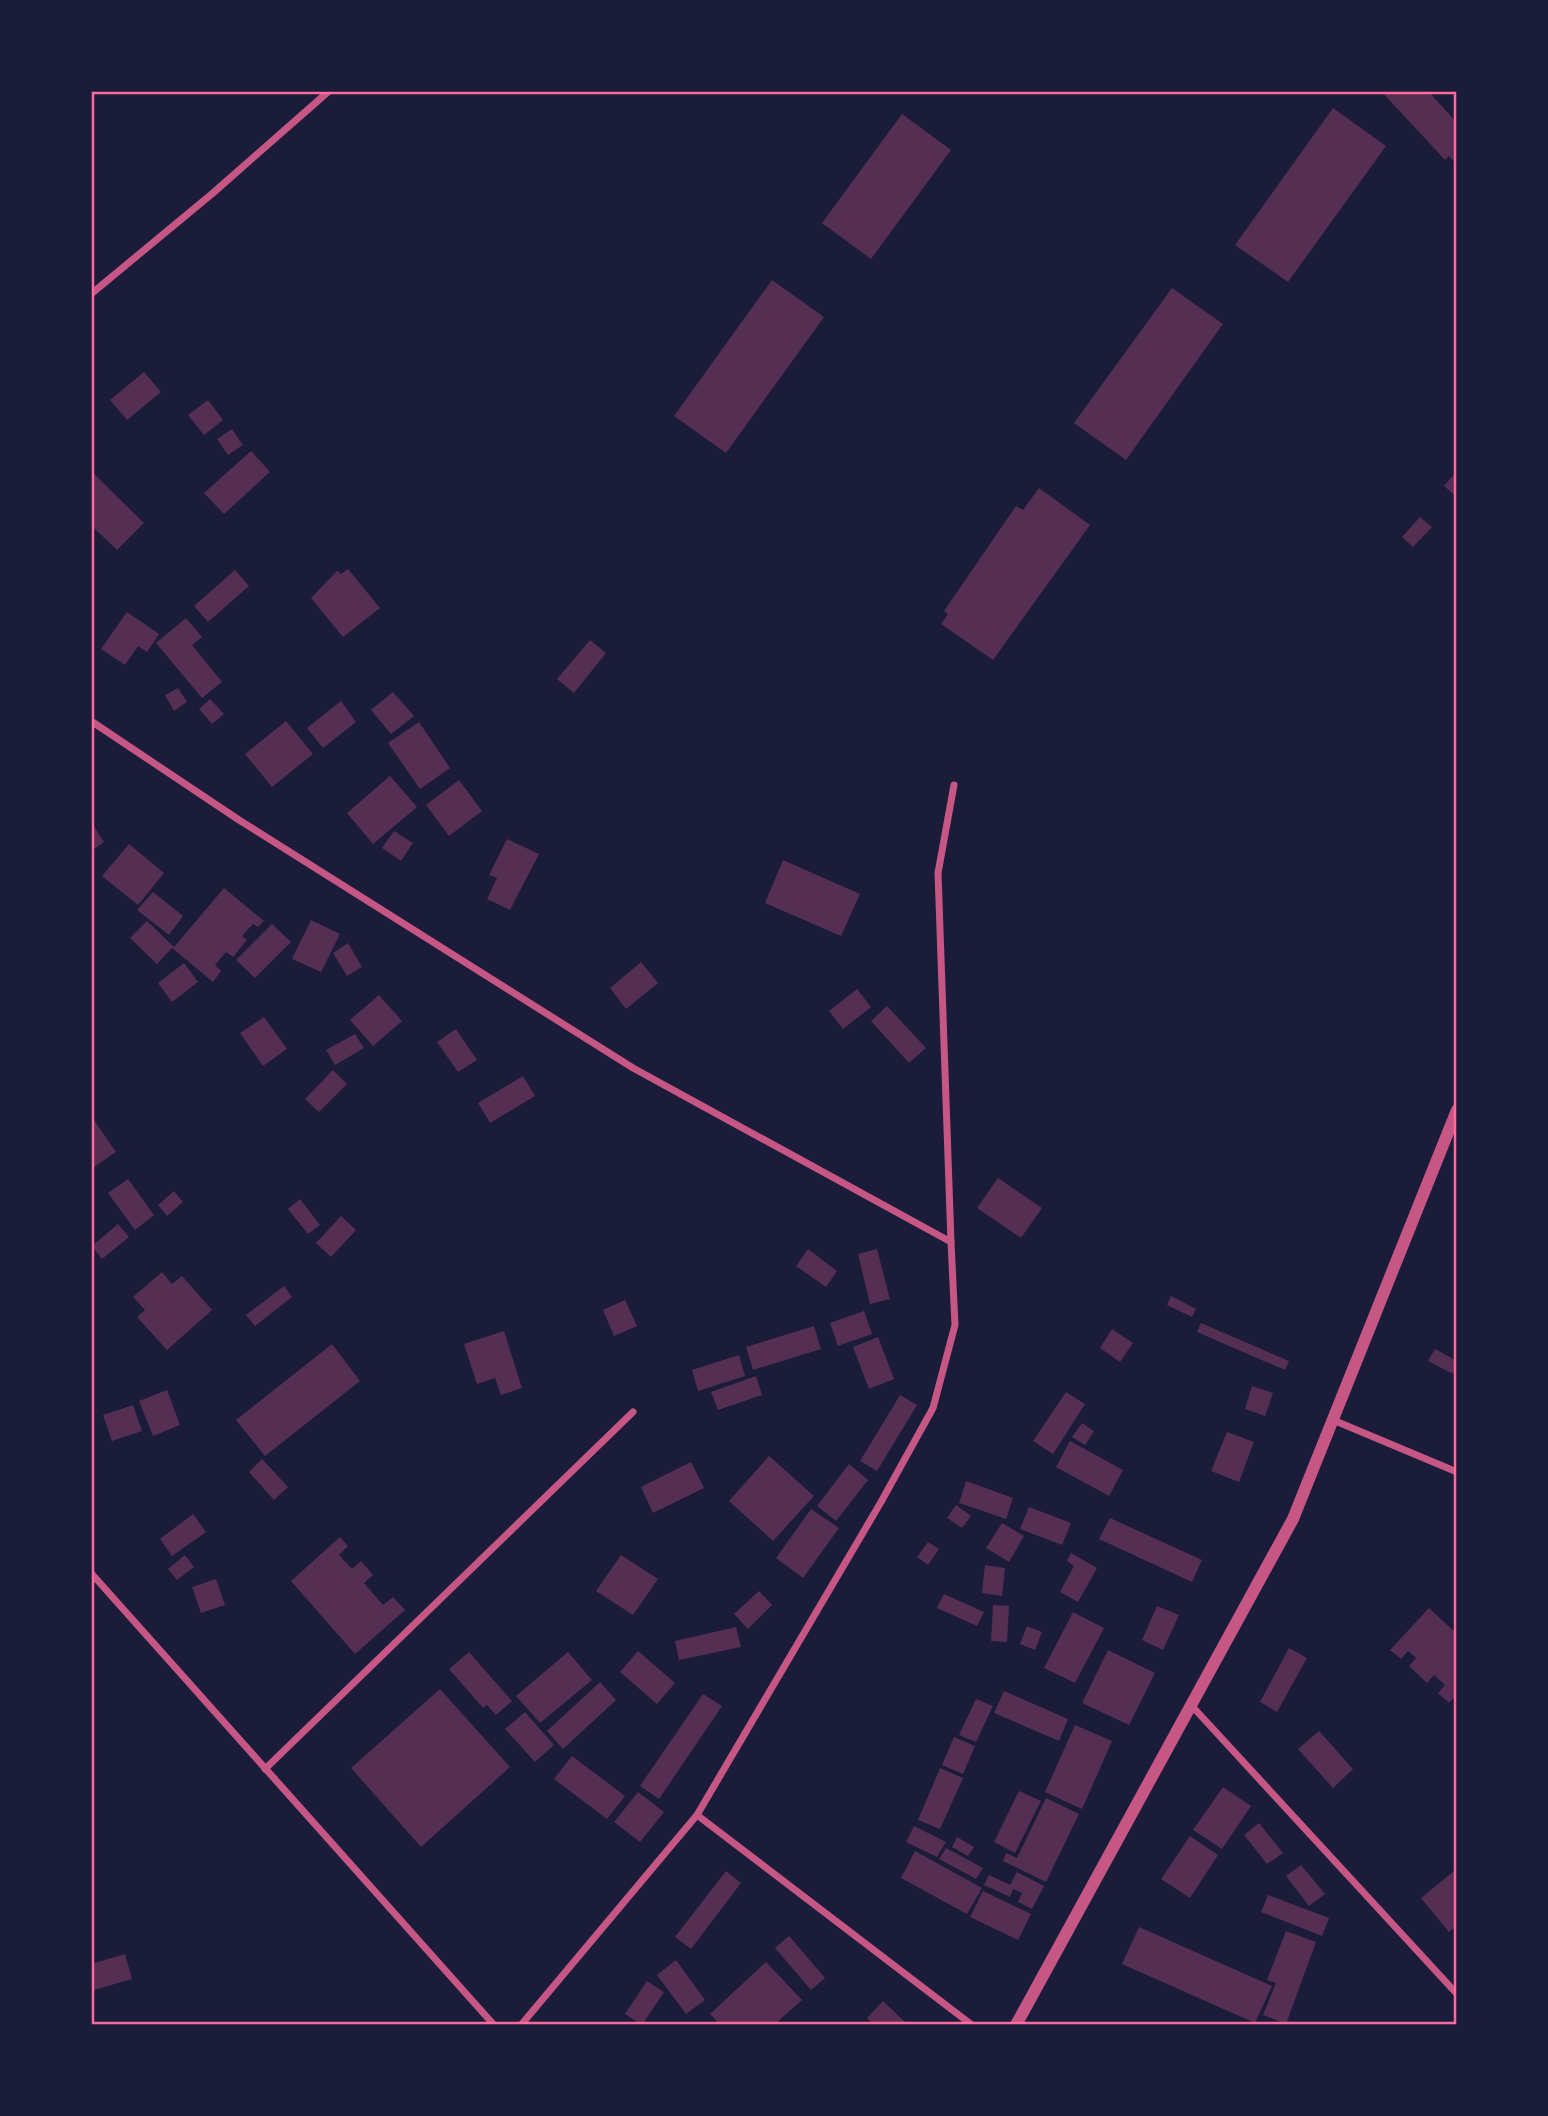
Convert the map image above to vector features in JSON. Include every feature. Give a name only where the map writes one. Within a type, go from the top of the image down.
[{"type":"street","points":[[91,294],[329,91]]},
{"type":"street","points":[[91,721],[239,820],[633,1068],[951,1242]]},
{"type":"street","points":[[521,2025],[697,1815],[881,1502],[933,1408],[956,1325],[938,873],[954,785]]},
{"type":"street","points":[[1016,2025],[1293,1519],[1457,1110]]},
{"type":"street","points":[[265,1769],[633,1412]]},
{"type":"street","points":[[1333,1420],[1457,1472]]},
{"type":"street","points":[[91,1573],[494,2025]]},
{"type":"street","points":[[1191,1705],[1457,1994]]},
{"type":"street","points":[[697,1815],[972,2025]]},
{"type":"building","points":[[1381,91],[1428,91],[1457,123],[1457,163],[1449,156],[1445,160]]},
{"type":"building","points":[[1333,108],[1386,146],[1288,282],[1235,245]]},
{"type":"building","points":[[902,114],[951,150],[871,259],[822,223]]},
{"type":"building","points":[[772,280],[824,317],[726,453],[674,416]]},
{"type":"building","points":[[1172,288],[1223,324],[1126,460],[1074,423]]},
{"type":"building","points":[[144,372],[161,392],[127,420],[110,400]]},
{"type":"building","points":[[208,400],[223,420],[204,435],[188,415]]},
{"type":"building","points":[[232,429],[243,445],[228,455],[217,439]]},
{"type":"building","points":[[251,451],[270,472],[224,514],[204,493]]},
{"type":"building","points":[[91,471],[144,523],[117,550],[91,525]]},
{"type":"building","points":[[1457,471],[1457,497],[1444,486]]},
{"type":"building","points":[[1039,488],[1090,525],[993,660],[941,624],[948,614],[944,611],[1016,506],[1023,510]]},
{"type":"building","points":[[1420,517],[1432,527],[1413,547],[1402,537]]},
{"type":"building","points":[[348,569],[380,608],[343,637],[311,598],[337,571],[341,574]]},
{"type":"building","points":[[235,570],[249,586],[208,622],[194,606]]},
{"type":"building","points":[[127,612],[159,634],[147,652],[138,646],[125,665],[101,649]]},
{"type":"building","points":[[186,618],[202,637],[192,645],[222,682],[202,698],[156,643]]},
{"type":"building","points":[[590,640],[606,653],[574,693],[557,679]]},
{"type":"building","points":[[178,688],[187,702],[174,711],[165,695]]},
{"type":"building","points":[[393,692],[414,716],[391,734],[371,710]]},
{"type":"building","points":[[210,699],[224,714],[212,724],[199,709]]},
{"type":"building","points":[[341,701],[356,722],[323,748],[307,728]]},
{"type":"building","points":[[286,721],[313,754],[272,787],[245,754]]},
{"type":"building","points":[[419,722],[450,768],[420,789],[388,743]]},
{"type":"building","points":[[390,776],[417,807],[373,844],[347,813]]},
{"type":"building","points":[[459,780],[482,811],[449,836],[426,805]]},
{"type":"building","points":[[91,822],[104,842],[91,851]]},
{"type":"building","points":[[394,831],[413,843],[401,861],[382,848]]},
{"type":"building","points":[[507,839],[539,854],[510,910],[487,899],[497,878],[489,875]]},
{"type":"building","points":[[129,844],[164,873],[138,905],[102,876]]},
{"type":"building","points":[[783,860],[860,894],[841,936],[765,903]]},
{"type":"building","points":[[224,888],[264,921],[258,927],[253,924],[242,936],[247,940],[233,957],[226,952],[215,965],[221,971],[213,982],[172,948],[157,964],[130,938],[147,921],[174,947]]},
{"type":"building","points":[[153,892],[183,916],[169,935],[137,910]]},
{"type":"building","points":[[311,920],[340,934],[321,972],[292,959]]},
{"type":"building","points":[[272,924],[291,942],[255,978],[236,960]]},
{"type":"building","points":[[348,943],[362,967],[347,976],[333,953]]},
{"type":"building","points":[[641,962],[658,983],[626,1009],[610,988]]},
{"type":"building","points":[[184,963],[198,982],[172,1002],[158,983]]},
{"type":"building","points":[[857,989],[871,1007],[843,1029],[829,1011]]},
{"type":"building","points":[[379,995],[402,1021],[373,1046],[350,1020]]},
{"type":"building","points":[[887,1006],[926,1048],[909,1063],[871,1021]]},
{"type":"building","points":[[264,1017],[287,1049],[263,1066],[240,1033]]},
{"type":"building","points":[[456,1029],[477,1060],[458,1072],[437,1042]]},
{"type":"building","points":[[355,1034],[364,1048],[335,1065],[326,1050]]},
{"type":"building","points":[[333,1070],[347,1084],[319,1112],[305,1099]]},
{"type":"building","points":[[523,1076],[535,1096],[490,1123],[478,1103]]},
{"type":"building","points":[[91,1116],[116,1152],[91,1169]]},
{"type":"building","points":[[998,1178],[1042,1208],[1021,1238],[977,1208]]},
{"type":"building","points":[[128,1179],[154,1215],[135,1230],[108,1193]]},
{"type":"building","points":[[174,1191],[183,1202],[167,1216],[158,1205]]},
{"type":"building","points":[[300,1199],[320,1225],[308,1234],[288,1209]]},
{"type":"building","points":[[341,1216],[356,1230],[331,1257],[316,1243]]},
{"type":"building","points":[[118,1224],[129,1237],[102,1259],[92,1246]]},
{"type":"building","points":[[808,1249],[837,1271],[826,1287],[796,1266]]},
{"type":"building","points":[[877,1249],[890,1299],[870,1304],[858,1254]]},
{"type":"building","points":[[162,1272],[172,1284],[182,1276],[212,1310],[167,1350],[137,1317],[145,1310],[133,1297]]},
{"type":"building","points":[[284,1286],[292,1297],[255,1326],[246,1315]]},
{"type":"building","points":[[1171,1296],[1196,1309],[1192,1317],[1167,1305]]},
{"type":"building","points":[[625,1300],[637,1326],[614,1336],[603,1310]]},
{"type":"building","points":[[864,1311],[872,1334],[838,1346],[830,1323]]},
{"type":"building","points":[[1201,1323],[1289,1361],[1285,1370],[1197,1332]]},
{"type":"building","points":[[814,1326],[821,1349],[753,1370],[746,1347]]},
{"type":"building","points":[[1112,1329],[1133,1343],[1120,1362],[1100,1348]]},
{"type":"building","points":[[504,1331],[522,1388],[501,1395],[495,1378],[477,1384],[464,1344]]},
{"type":"building","points":[[878,1337],[894,1379],[869,1389],[853,1347]]},
{"type":"building","points":[[332,1344],[360,1381],[265,1456],[236,1420]]},
{"type":"building","points":[[1435,1349],[1457,1361],[1453,1374],[1428,1361]]},
{"type":"building","points":[[739,1355],[745,1376],[698,1391],[692,1370]]},
{"type":"building","points":[[756,1376],[762,1395],[718,1410],[711,1392]]},
{"type":"building","points":[[1252,1386],[1273,1393],[1265,1416],[1245,1409]]},
{"type":"building","points":[[167,1390],[180,1425],[153,1436],[139,1401]]},
{"type":"building","points":[[1066,1392],[1085,1404],[1053,1454],[1033,1441]]},
{"type":"building","points":[[900,1395],[917,1405],[877,1471],[860,1461]]},
{"type":"building","points":[[133,1405],[142,1431],[112,1441],[103,1415]]},
{"type":"building","points":[[1082,1423],[1094,1431],[1085,1445],[1072,1437]]},
{"type":"building","points":[[1227,1432],[1254,1442],[1239,1482],[1211,1471]]},
{"type":"building","points":[[1070,1441],[1123,1470],[1109,1496],[1056,1467]]},
{"type":"building","points":[[769,1456],[814,1496],[773,1541],[729,1501]]},
{"type":"building","points":[[262,1459],[288,1487],[274,1500],[249,1472]]},
{"type":"building","points":[[691,1462],[704,1488],[653,1513],[641,1487]]},
{"type":"building","points":[[849,1464],[868,1480],[836,1521],[817,1506]]},
{"type":"building","points":[[966,1481],[1013,1498],[1006,1519],[959,1503]]},
{"type":"building","points":[[956,1505],[971,1516],[962,1528],[947,1518]]},
{"type":"building","points":[[1029,1507],[1071,1523],[1062,1545],[1020,1529]]},
{"type":"building","points":[[811,1509],[839,1528],[803,1578],[776,1558]]},
{"type":"building","points":[[193,1514],[206,1532],[172,1556],[160,1539]]},
{"type":"building","points":[[1110,1518],[1202,1560],[1192,1582],[1099,1539]]},
{"type":"building","points":[[1002,1523],[1024,1536],[1009,1562],[986,1548]]},
{"type":"building","points":[[340,1537],[348,1546],[339,1555],[352,1569],[361,1561],[373,1575],[364,1583],[383,1605],[393,1597],[405,1610],[355,1654],[291,1581]]},
{"type":"building","points":[[928,1542],[939,1549],[928,1565],[917,1557]]},
{"type":"building","points":[[1071,1553],[1097,1568],[1078,1602],[1060,1592],[1074,1566],[1067,1561]]},
{"type":"building","points":[[185,1555],[194,1567],[177,1580],[168,1569]]},
{"type":"building","points":[[621,1555],[658,1579],[633,1615],[596,1591]]},
{"type":"building","points":[[985,1565],[1005,1568],[1002,1596],[982,1593]]},
{"type":"building","points":[[216,1579],[225,1605],[201,1613],[192,1587]]},
{"type":"building","points":[[759,1591],[772,1605],[748,1629],[734,1614]]},
{"type":"building","points":[[944,1594],[984,1612],[977,1626],[937,1608]]},
{"type":"building","points":[[993,1605],[1009,1606],[1007,1642],[991,1641]]},
{"type":"building","points":[[1157,1606],[1179,1615],[1163,1650],[1142,1640]]},
{"type":"building","points":[[1429,1608],[1457,1634],[1457,1694],[1449,1703],[1438,1693],[1445,1685],[1434,1675],[1427,1683],[1409,1666],[1416,1658],[1408,1651],[1401,1659],[1390,1650]]},
{"type":"building","points":[[1073,1612],[1104,1628],[1075,1683],[1044,1668]]},
{"type":"building","points":[[1027,1626],[1042,1632],[1035,1650],[1020,1644]]},
{"type":"building","points":[[736,1627],[741,1647],[679,1660],[675,1641]]},
{"type":"building","points":[[1289,1648],[1307,1658],[1277,1712],[1260,1702]]},
{"type":"building","points":[[1108,1650],[1155,1673],[1129,1725],[1082,1703]]},
{"type":"building","points":[[638,1651],[675,1683],[657,1704],[620,1672]]},
{"type":"building","points":[[469,1652],[512,1701],[496,1715],[487,1705],[483,1708],[449,1669]]},
{"type":"building","points":[[568,1652],[592,1680],[540,1723],[516,1696]]},
{"type":"building","points":[[600,1682],[616,1700],[563,1749],[547,1731]]},
{"type":"building","points":[[440,1689],[510,1767],[421,1847],[351,1768]]},
{"type":"building","points":[[1004,1691],[1068,1719],[1059,1741],[994,1713]]},
{"type":"building","points":[[703,1694],[722,1706],[659,1799],[640,1786]]},
{"type":"building","points":[[976,1699],[993,1706],[976,1742],[959,1735]]},
{"type":"building","points":[[525,1712],[554,1745],[535,1762],[505,1729]]},
{"type":"building","points":[[1075,1725],[1112,1741],[1082,1809],[1045,1792]]},
{"type":"building","points":[[1319,1731],[1353,1769],[1333,1788],[1298,1749]]},
{"type":"building","points":[[954,1737],[975,1746],[963,1774],[942,1765]]},
{"type":"building","points":[[572,1756],[625,1796],[607,1819],[554,1779]]},
{"type":"building","points":[[940,1768],[963,1778],[940,1829],[918,1820]]},
{"type":"building","points":[[1223,1787],[1251,1806],[1222,1849],[1193,1830]]},
{"type":"building","points":[[1019,1791],[1041,1801],[1015,1853],[994,1842]]},
{"type":"building","points":[[638,1792],[664,1812],[640,1842],[614,1822]]},
{"type":"building","points":[[1046,1798],[1079,1814],[1046,1882],[1003,1861],[1006,1853],[1017,1858]]},
{"type":"building","points":[[1259,1823],[1283,1853],[1267,1864],[1244,1835]]},
{"type":"building","points":[[914,1826],[946,1842],[937,1857],[906,1842]]},
{"type":"building","points":[[1190,1836],[1218,1855],[1190,1898],[1161,1879]]},
{"type":"building","points":[[957,1837],[974,1847],[968,1856],[952,1847]]},
{"type":"building","points":[[946,1848],[983,1868],[976,1879],[939,1859]]},
{"type":"building","points":[[915,1851],[982,1888],[967,1914],[901,1878]]},
{"type":"building","points":[[1301,1865],[1325,1894],[1309,1906],[1286,1876]]},
{"type":"building","points":[[726,1871],[741,1883],[691,1949],[675,1937]]},
{"type":"building","points":[[1454,1871],[1457,1875],[1457,1925],[1449,1932],[1421,1898]]},
{"type":"building","points":[[1017,1872],[1044,1886],[1032,1909],[1018,1902],[1022,1893],[1013,1889],[1010,1897],[984,1885],[989,1875],[1010,1885]]},
{"type":"building","points":[[983,1891],[1031,1914],[1018,1940],[970,1917]]},
{"type":"building","points":[[1268,1895],[1329,1918],[1322,1936],[1261,1912]]},
{"type":"building","points":[[1139,1927],[1272,1986],[1255,2023],[1122,1964]]},
{"type":"building","points":[[1286,1931],[1316,1942],[1286,2024],[1263,2015],[1276,1983],[1267,1980]]},
{"type":"building","points":[[789,1936],[825,1978],[811,1990],[775,1948]]},
{"type":"building","points":[[125,1954],[132,1979],[94,1990],[91,1964]]},
{"type":"building","points":[[676,1960],[705,2000],[686,2014],[657,1975]]},
{"type":"building","points":[[766,1962],[802,2000],[774,2025],[720,2025],[710,2014]]},
{"type":"building","points":[[647,1981],[664,1992],[642,2025],[625,2014]]},
{"type":"building","points":[[883,2001],[908,2025],[874,2025],[867,2018]]}]
